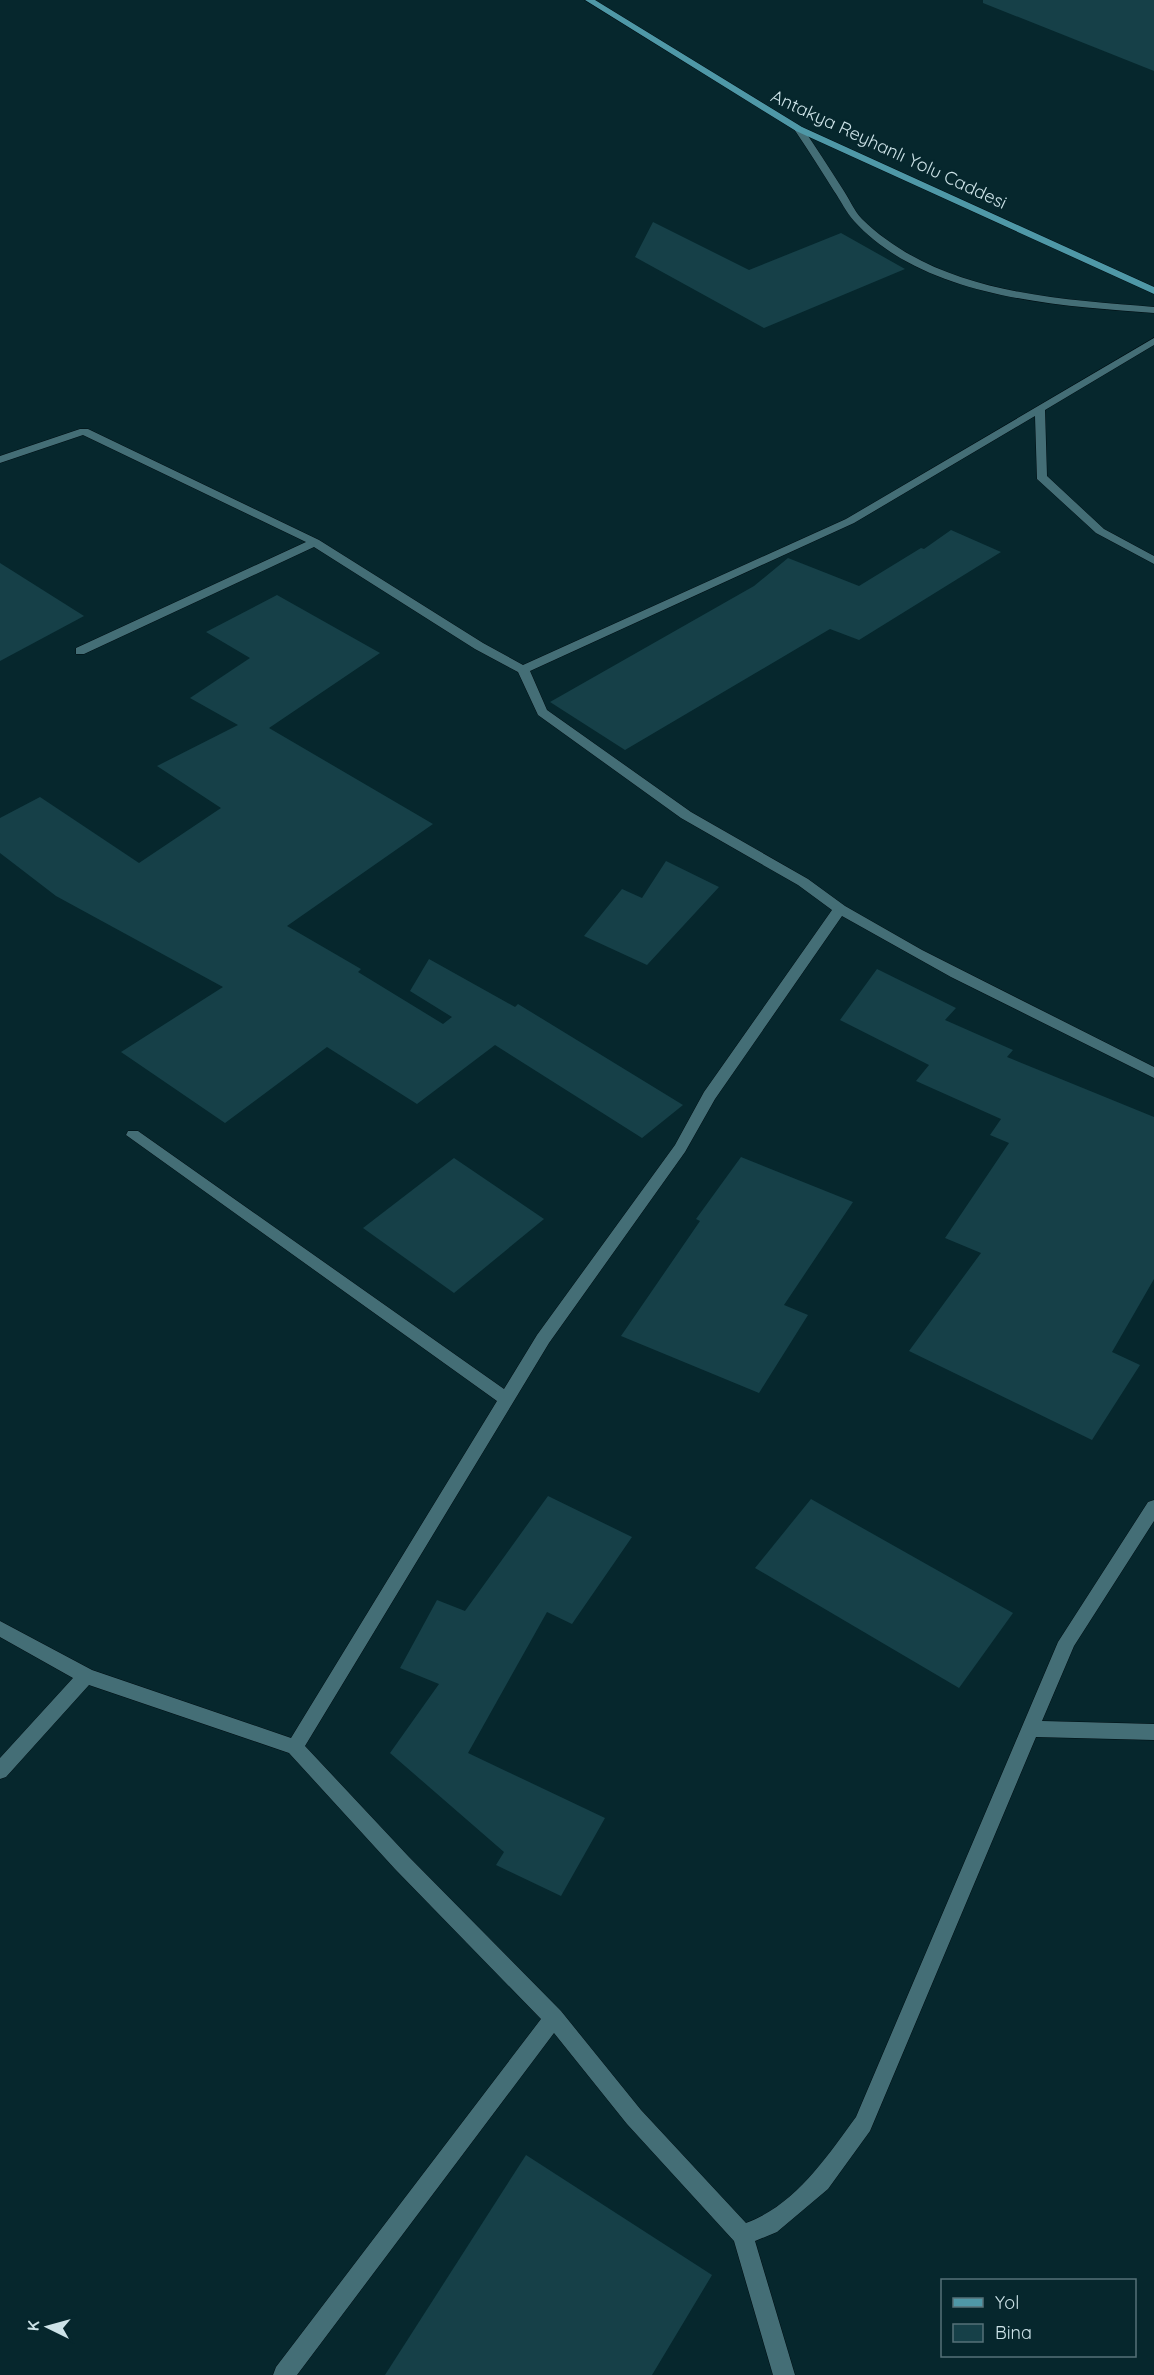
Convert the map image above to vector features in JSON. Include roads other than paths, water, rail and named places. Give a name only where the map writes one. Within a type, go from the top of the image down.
[{"type":"main road","name":"Antakya Reyhanlı Yolu Caddesi","points":[[589,0],[799,129],[1154,291]]},
{"type":"street","points":[[799,129],[858,220],[905,258],[979,285],[1028,296],[1092,306],[1154,310]]},
{"type":"street","points":[[523,670],[850,521],[1154,341]]},
{"type":"street","points":[[1040,409],[1041,477],[1100,531],[1154,561]]},
{"type":"street","points":[[0,460],[84,431],[315,542],[479,646],[523,670],[542,712],[686,814],[803,882],[840,909],[885,937],[1154,1073]]},
{"type":"street","points":[[80,651],[315,542]]},
{"type":"street","points":[[294,1747],[543,1339],[680,1148],[709,1096],[840,909]]},
{"type":"street","points":[[133,1135],[506,1399]]},
{"type":"street","points":[[743,2235],[770,2225],[821,2182],[862,2124],[1067,1642],[1154,1507]]},
{"type":"street","points":[[0,1628],[86,1676],[294,1747],[402,1863],[554,2018],[634,2117],[743,2235],[784,2375]]},
{"type":"street","points":[[0,1771],[86,1676]]},
{"type":"street","points":[[1030,1729],[1154,1732]]},
{"type":"street","points":[[284,2375],[554,2018]]}]
